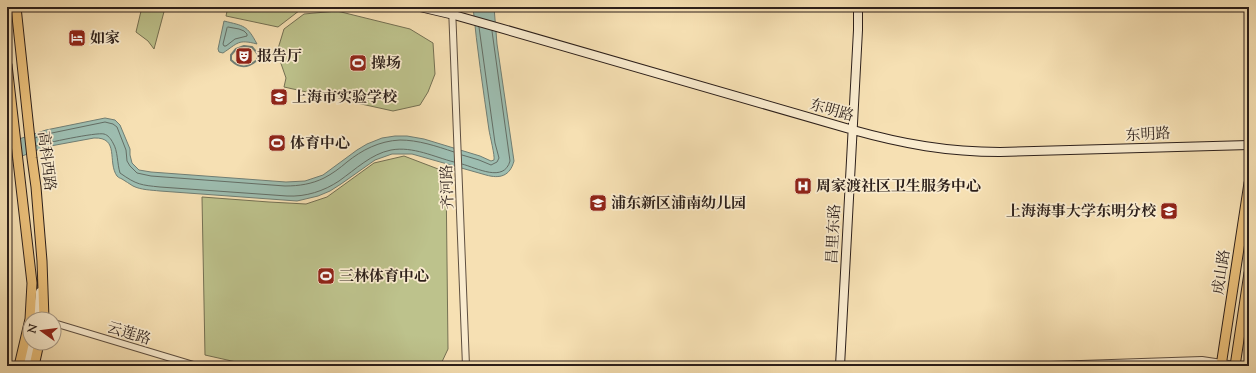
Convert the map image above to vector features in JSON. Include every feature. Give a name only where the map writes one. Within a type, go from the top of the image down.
[{"type":"main road","name":"高科西路","points":[[16,7],[28,130],[36,187],[44,311]]},
{"type":"main road","name":"东明路","points":[[420,7],[453,11],[469,19],[500,28],[853,130],[916,145],[949,150],[984,152],[1249,144]]},
{"type":"main road","name":"昌里东路","points":[[840,366],[858,7]]},
{"type":"main road","name":"高科西路","points":[[7,65],[32,283],[30,311]]},
{"type":"main road","name":"成山路","points":[[1221,364],[1249,183]]},
{"type":"main road","name":"成山路","points":[[1235,365],[1249,273]]},
{"type":"main road","points":[[38,311],[42,274]]},
{"type":"main road","name":"高科西路","points":[[19,366],[23,351]]},
{"type":"main road","points":[[26,366],[30,351]]},
{"type":"main road","points":[[34,366],[37,351]]},
{"type":"street","name":"齐河路","points":[[453,11],[466,366]]},
{"type":"street","name":"云莲路","points":[[62,325],[197,366]]},
{"type":"street","points":[[1021,366],[1202,360],[1235,365]]},
{"type":"green space","points":[[142,7],[165,8],[154,49],[148,41],[136,32]]},
{"type":"green space","points":[[228,7],[304,7],[278,27],[226,16]]},
{"type":"green space","name":"操场","points":[[337,11],[410,29],[433,43],[435,74],[428,92],[420,105],[393,111],[284,87],[286,78],[277,52],[284,29],[304,14]]},
{"type":"green space","name":"三林体育中心","points":[[404,156],[446,172],[448,349],[440,366],[254,366],[205,355],[202,197],[306,204],[327,197],[374,163]]},
{"type":"water","points":[[473,7],[494,7],[497,44],[514,161],[510,170],[504,175],[496,177],[486,175],[412,154],[392,154],[375,160],[330,191],[318,196],[297,201],[146,190],[136,187],[117,176],[114,170],[110,146],[102,139],[94,138],[45,147],[7,162],[7,143],[46,130],[105,118],[115,120],[120,125],[130,149],[132,163],[139,170],[151,172],[286,182],[305,181],[323,175],[367,144],[382,138],[395,136],[407,136],[424,139],[480,156],[491,161],[494,160],[494,154],[482,84]]},
{"type":"water","points":[[224,21],[244,27],[257,44],[242,42],[235,44],[223,53],[219,52],[218,49]]},
{"type":"waterway","points":[[244,46],[252,47],[257,53],[257,60],[247,66],[238,65],[231,60],[231,55],[236,49],[244,46]]},
{"type":"place","name":"如家","points":[[77,38]]},
{"type":"place","name":"报告厅","points":[[244,56]]},
{"type":"place","name":"操场","points":[[358,63]]},
{"type":"place","name":"上海市实验学校","points":[[279,97]]},
{"type":"place","name":"体育中心","points":[[277,143]]},
{"type":"place","name":"周家渡社区卫生服务中心","points":[[803,186]]},
{"type":"place","name":"浦东新区浦南幼儿园","points":[[598,203]]},
{"type":"place","name":"上海海事大学东明分校","points":[[1169,211]]},
{"type":"place","name":"三林体育中心","points":[[326,276]]}]
